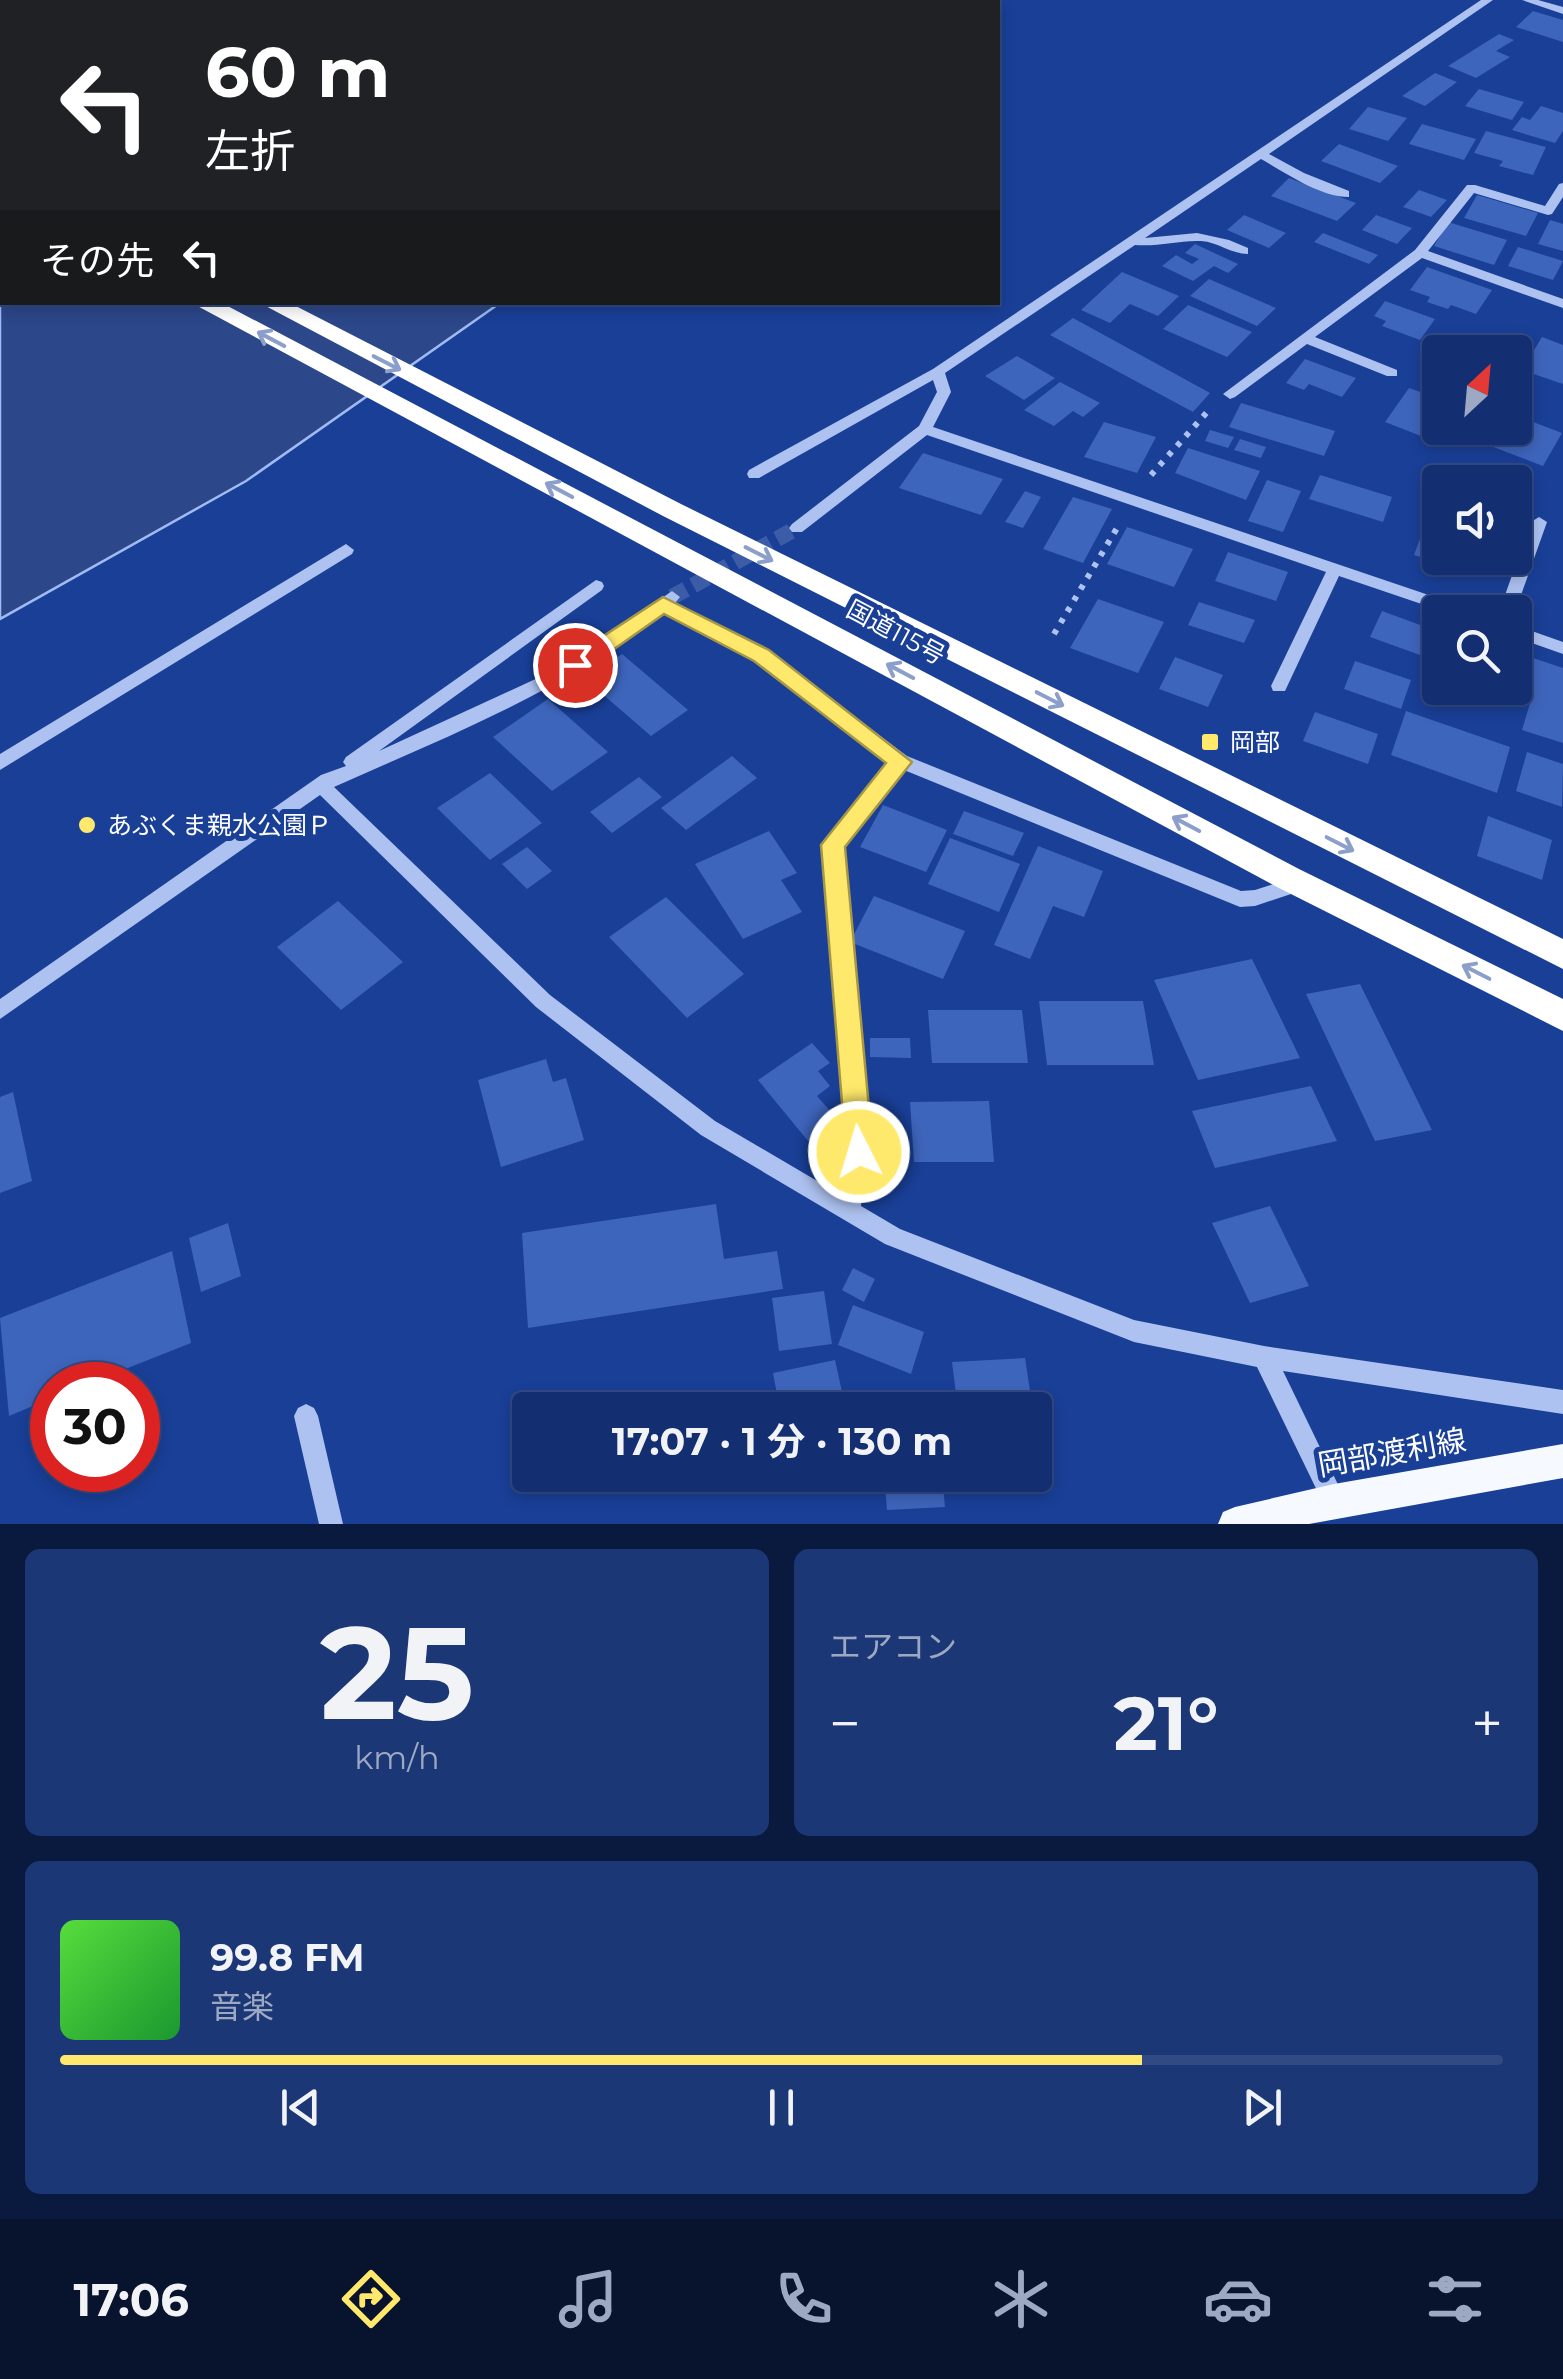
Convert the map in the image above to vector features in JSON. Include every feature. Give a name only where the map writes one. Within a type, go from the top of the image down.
[{"type":"highway","name":"国道115号","points":[[207,305],[1288,878],[1563,1016]]},
{"type":"highway","name":"国道115号","points":[[275,305],[672,510],[1563,956]]},
{"type":"main road","name":"岡部渡利線","points":[[1235,1524],[1334,1501],[1563,1461]]},
{"type":"street","points":[[754,474],[938,372],[1488,0]]},
{"type":"street","points":[[1527,0],[1563,11]]},
{"type":"street","points":[[1263,154],[1300,176],[1345,194]]},
{"type":"street","points":[[1230,394],[1420,253],[1470,188],[1548,210],[1563,187]]},
{"type":"street","points":[[1136,241],[1150,243],[1198,234],[1243,251]]},
{"type":"street","points":[[1420,253],[1563,304]]},
{"type":"street","points":[[1305,338],[1392,373]]},
{"type":"street","points":[[796,528],[925,429],[944,392],[938,372]]},
{"type":"street","points":[[925,429],[1422,599]]},
{"type":"street","points":[[1513,595],[1539,522]]},
{"type":"street","points":[[0,762],[346,550]]},
{"type":"street","points":[[1280,686],[1336,570]]},
{"type":"street","points":[[0,1010],[596,586]]},
{"type":"street","points":[[321,784],[553,680],[667,601],[761,656],[901,762],[1240,899],[1273,894],[1284,888],[1288,878]]},
{"type":"street","points":[[1532,637],[1563,648]]},
{"type":"street","points":[[849,1212],[859,1152],[833,845],[901,762]]},
{"type":"street","points":[[321,784],[544,1001],[708,1128],[893,1237],[1134,1331],[1264,1357],[1563,1402]]},
{"type":"street","points":[[1264,1357],[1334,1501]]},
{"type":"street","points":[[306,1416],[331,1524]]},
{"type":"water","points":[[0,305],[497,305],[246,481],[0,619]]},
{"type":"building","points":[[1533,11],[1563,20],[1563,42],[1516,27]]},
{"type":"building","points":[[1499,34],[1514,40],[1496,51],[1510,57],[1476,78],[1448,66]]},
{"type":"building","points":[[1435,73],[1457,82],[1425,106],[1402,96]]},
{"type":"building","points":[[1479,89],[1524,102],[1512,120],[1465,106]]},
{"type":"building","points":[[1541,106],[1563,113],[1563,131],[1555,143],[1512,130],[1522,117],[1530,120]]},
{"type":"building","points":[[1368,107],[1407,118],[1388,141],[1349,129]]},
{"type":"building","points":[[1422,124],[1476,139],[1464,160],[1409,144]]},
{"type":"building","points":[[1486,131],[1546,147],[1533,175],[1499,166],[1503,161],[1474,153]]},
{"type":"building","points":[[1339,144],[1398,166],[1380,183],[1321,161]]},
{"type":"building","points":[[1289,178],[1356,203],[1337,221],[1271,196]]},
{"type":"building","points":[[1419,190],[1447,200],[1431,217],[1403,207]]},
{"type":"building","points":[[1477,195],[1538,213],[1526,236],[1464,218]]},
{"type":"building","points":[[1244,215],[1286,233],[1269,248],[1227,230]]},
{"type":"building","points":[[1376,215],[1412,228],[1397,244],[1362,230]]},
{"type":"building","points":[[1550,220],[1563,224],[1563,251],[1538,244]]},
{"type":"building","points":[[1448,222],[1507,240],[1494,265],[1434,246]]},
{"type":"building","points":[[1323,233],[1378,255],[1369,264],[1314,242]]},
{"type":"building","points":[[1195,244],[1238,264],[1228,273],[1214,266],[1193,281],[1162,266],[1176,255],[1192,264],[1199,259],[1185,253]]},
{"type":"building","points":[[1518,247],[1563,261],[1553,280],[1508,266]]},
{"type":"building","points":[[1427,267],[1492,290],[1476,314],[1427,302],[1430,297],[1410,290]]},
{"type":"building","points":[[1122,272],[1179,296],[1158,316],[1130,304],[1110,323],[1081,310]]},
{"type":"building","points":[[1209,279],[1276,308],[1257,326],[1190,296]]},
{"type":"building","points":[[1385,301],[1435,319],[1420,340],[1382,326],[1386,321],[1374,316]]},
{"type":"building","points":[[1188,305],[1252,332],[1227,357],[1163,329]]},
{"type":"building","points":[[1073,318],[1210,393],[1193,412],[1050,335]]},
{"type":"building","points":[[1542,337],[1563,345],[1563,384],[1532,373],[1532,354]]},
{"type":"building","points":[[1017,356],[1055,378],[1024,400],[985,376]]},
{"type":"building","points":[[1305,359],[1356,378],[1342,397],[1309,384],[1304,390],[1286,383]]},
{"type":"building","points":[[1060,382],[1100,403],[1083,417],[1073,411],[1054,426],[1024,410]]},
{"type":"building","points":[[1409,388],[1422,393],[1421,436],[1385,422]]},
{"type":"building","points":[[1241,403],[1335,431],[1324,456],[1229,427]]},
{"type":"building","points":[[1104,422],[1156,437],[1137,473],[1084,457]]},
{"type":"building","points":[[1532,422],[1562,433],[1543,466],[1488,445],[1532,445]]},
{"type":"building","points":[[1210,430],[1234,437],[1228,448],[1205,441]]},
{"type":"building","points":[[1240,439],[1266,447],[1261,458],[1234,450]]},
{"type":"building","points":[[1188,448],[1260,471],[1246,500],[1175,473]]},
{"type":"building","points":[[923,453],[1003,479],[981,515],[899,488]]},
{"type":"building","points":[[1320,475],[1392,497],[1383,522],[1309,499]]},
{"type":"building","points":[[1267,480],[1301,491],[1283,532],[1248,521]]},
{"type":"building","points":[[1025,491],[1041,497],[1023,528],[1005,522]]},
{"type":"building","points":[[1073,497],[1112,509],[1083,563],[1043,549]]},
{"type":"building","points":[[1127,527],[1193,549],[1174,587],[1107,564]]},
{"type":"building","points":[[1422,533],[1422,558],[1414,555]]},
{"type":"building","points":[[1228,552],[1288,572],[1276,601],[1215,581]]},
{"type":"building","points":[[1098,599],[1164,622],[1138,673],[1070,648]]},
{"type":"building","points":[[1199,602],[1255,620],[1244,643],[1188,625]]},
{"type":"building","points":[[1382,611],[1422,626],[1422,650],[1420,655],[1370,637]]},
{"type":"building","points":[[622,654],[688,710],[651,736],[585,679]]},
{"type":"building","points":[[1175,657],[1223,675],[1208,707],[1159,689]]},
{"type":"building","points":[[1532,658],[1563,668],[1563,743],[1522,730],[1532,705]]},
{"type":"building","points":[[1355,661],[1411,680],[1401,709],[1344,689]]},
{"type":"building","points":[[548,699],[608,752],[552,791],[493,737]]},
{"type":"building","points":[[1406,711],[1510,747],[1497,793],[1391,755]]},
{"type":"building","points":[[1315,712],[1378,734],[1368,764],[1303,741]]},
{"type":"building","points":[[1527,752],[1563,764],[1562,807],[1516,791]]},
{"type":"building","points":[[732,756],[757,778],[686,830],[661,808]]},
{"type":"building","points":[[490,773],[542,823],[490,860],[437,808]]},
{"type":"building","points":[[639,777],[662,797],[612,833],[590,812]]},
{"type":"building","points":[[883,805],[947,830],[926,872],[860,847]]},
{"type":"building","points":[[964,811],[1024,833],[1013,856],[953,834]]},
{"type":"building","points":[[1488,816],[1552,840],[1542,880],[1477,856]]},
{"type":"building","points":[[769,831],[797,873],[781,880],[802,912],[743,939],[695,864]]},
{"type":"building","points":[[950,838],[1020,864],[999,912],[928,884]]},
{"type":"building","points":[[1038,846],[1103,871],[1084,917],[1053,906],[1030,959],[994,945]]},
{"type":"building","points":[[527,847],[552,871],[527,889],[502,864]]},
{"type":"building","points":[[874,896],[965,931],[943,979],[850,942]]},
{"type":"building","points":[[666,897],[744,974],[687,1018],[609,937]]},
{"type":"building","points":[[338,901],[403,962],[341,1010],[277,947]]},
{"type":"building","points":[[1252,959],[1300,1058],[1198,1080],[1154,980]]},
{"type":"building","points":[[1360,984],[1432,1130],[1375,1141],[1306,994]]},
{"type":"building","points":[[1039,1001],[1143,1001],[1154,1065],[1047,1065]]},
{"type":"building","points":[[928,1010],[1022,1010],[1028,1063],[932,1063]]},
{"type":"building","points":[[870,1038],[910,1038],[911,1058],[870,1057]]},
{"type":"building","points":[[812,1043],[830,1063],[818,1071],[830,1086],[817,1096],[838,1120],[808,1141],[758,1080]]},
{"type":"building","points":[[546,1059],[553,1082],[566,1078],[584,1140],[501,1167],[478,1080]]},
{"type":"building","points":[[1311,1086],[1337,1141],[1215,1168],[1192,1111]]},
{"type":"building","points":[[13,1092],[32,1181],[0,1193],[0,1097]]},
{"type":"building","points":[[989,1101],[994,1162],[914,1162],[910,1102]]},
{"type":"building","points":[[716,1204],[724,1259],[777,1251],[783,1289],[528,1328],[522,1233]]},
{"type":"building","points":[[1270,1206],[1309,1286],[1250,1303],[1212,1223]]},
{"type":"building","points":[[228,1223],[241,1276],[201,1292],[189,1238]]},
{"type":"building","points":[[172,1251],[191,1343],[143,1362],[30,1362],[30,1407],[9,1416],[0,1318]]},
{"type":"building","points":[[853,1268],[875,1279],[864,1302],[842,1290]]},
{"type":"building","points":[[824,1291],[832,1344],[779,1351],[772,1298]]},
{"type":"building","points":[[853,1305],[924,1332],[911,1374],[838,1345]]},
{"type":"building","points":[[1025,1358],[1030,1392],[956,1392],[952,1362]]},
{"type":"building","points":[[835,1360],[842,1392],[777,1392],[773,1373]]},
{"type":"building","points":[[885,1492],[944,1492],[945,1507],[887,1510]]},
{"type":"tunnel","points":[[672,597],[797,528]]},
{"type":"place","name":"岡部","points":[[1210,742]]},
{"type":"place","name":"あぶくま親水公園Ｐ","points":[[87,825]]},
{"type":"route","points":[[575,665],[663,604],[761,656],[901,762],[833,845],[859,1152]]}]
